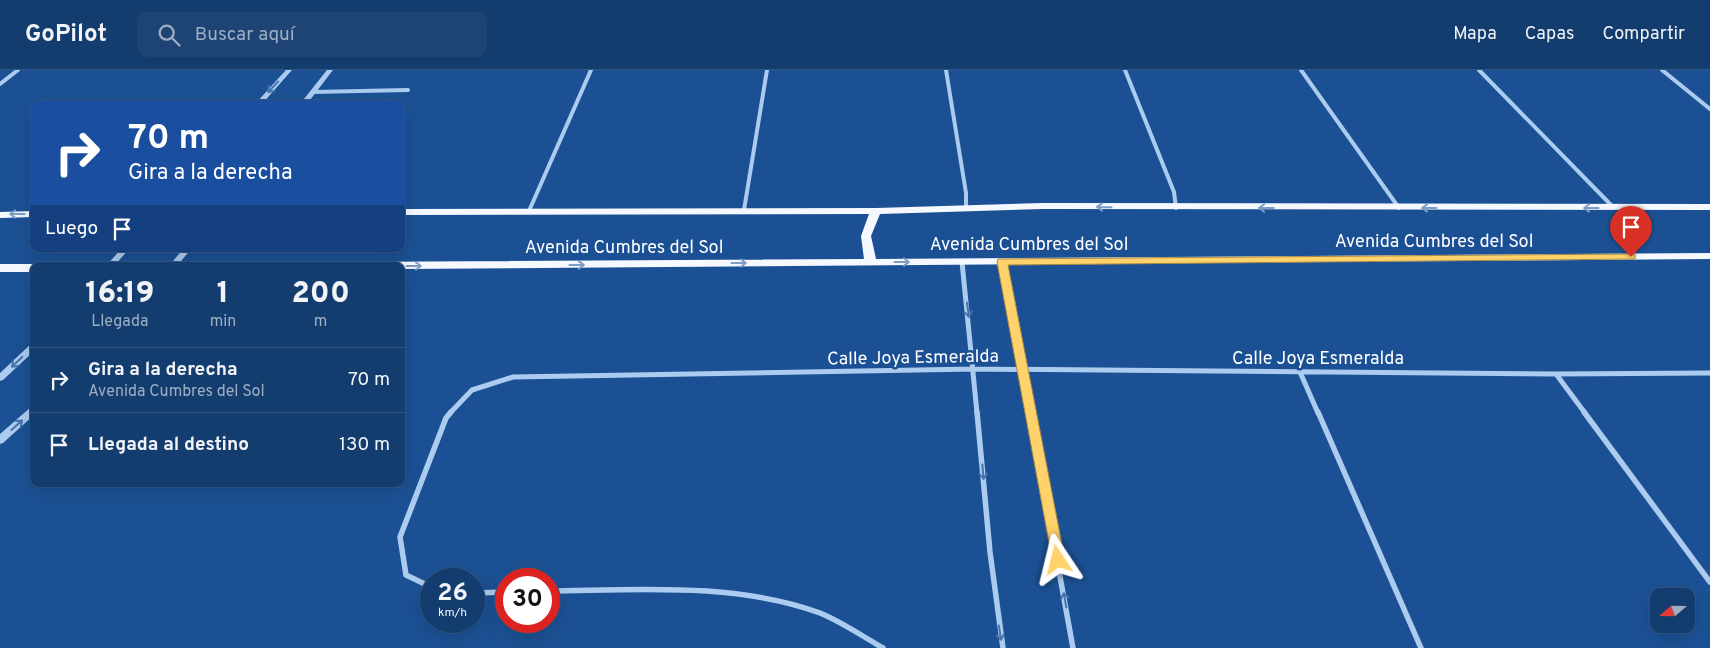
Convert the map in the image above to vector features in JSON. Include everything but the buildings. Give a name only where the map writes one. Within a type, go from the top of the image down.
[{"type":"main road","name":"Avenida Cumbres del Sol","points":[[405,212],[876,211],[966,207],[1710,207]]},
{"type":"main road","points":[[871,262],[866,246],[865,233],[876,211]]},
{"type":"main road","points":[[0,215],[30,214]]},
{"type":"main road","name":"Avenida Cumbres del Sol","points":[[405,266],[1710,256]]},
{"type":"main road","points":[[0,268],[30,268]]},
{"type":"street","points":[[0,84],[18,70]]},
{"type":"street","points":[[262,100],[289,70]]},
{"type":"street","points":[[306,100],[330,70]]},
{"type":"street","points":[[529,211],[591,70]]},
{"type":"street","points":[[744,210],[767,70]]},
{"type":"street","points":[[946,70],[966,193],[966,207]]},
{"type":"street","points":[[1125,70],[1174,192],[1176,208]]},
{"type":"street","points":[[1301,70],[1400,208]]},
{"type":"street","points":[[1479,70],[1613,208]]},
{"type":"street","points":[[1662,70],[1710,109]]},
{"type":"street","points":[[313,92],[408,90]]},
{"type":"street","points":[[114,262],[122,252]]},
{"type":"street","points":[[176,262],[184,252]]},
{"type":"street","points":[[962,262],[974,369],[993,591],[1003,648]]},
{"type":"street","points":[[1002,262],[1073,648]]},
{"type":"street","points":[[0,378],[30,350]]},
{"type":"street","name":"Calle Joya Esmeralda","points":[[420,582],[406,575],[400,537],[446,418],[472,390],[513,377],[974,369],[1556,374],[1710,373]]},
{"type":"street","points":[[1300,372],[1421,648]]},
{"type":"street","points":[[1556,374],[1710,582]]},
{"type":"street","points":[[0,440],[30,413]]},
{"type":"street","points":[[560,591],[676,590],[763,598],[815,611],[883,648]]},
{"type":"route","points":[[1058,560],[1002,262],[1631,257]]}]
